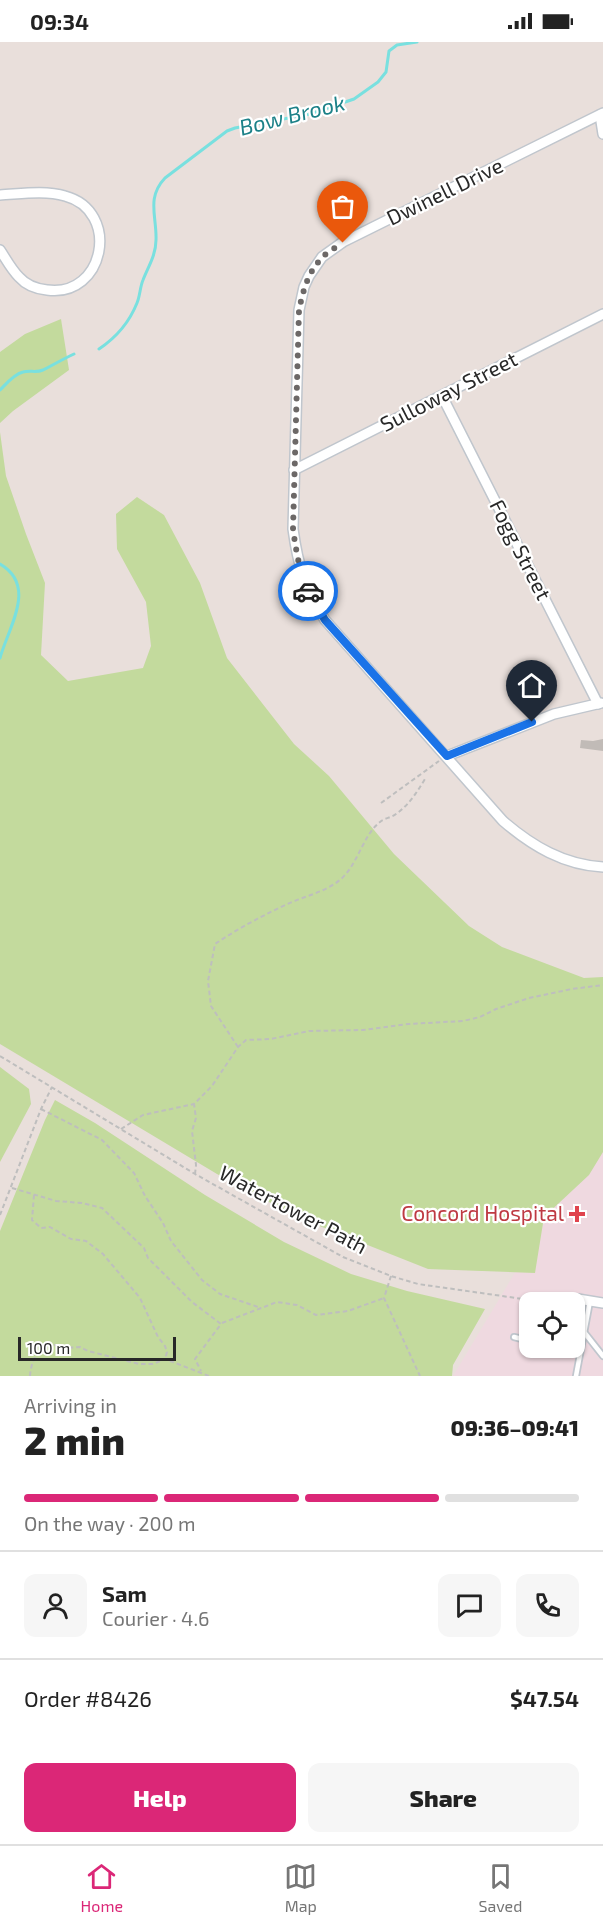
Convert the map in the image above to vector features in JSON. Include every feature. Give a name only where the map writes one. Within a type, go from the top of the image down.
[{"type":"street","points":[[601,114],[603,134]]},
{"type":"street","name":"Dwinell Drive","points":[[601,114],[343,243],[322,257],[304,287],[299,310],[293,529],[302,576],[325,620],[504,821],[521,837],[542,850],[588,866],[603,867]]},
{"type":"street","points":[[0,195],[54,194],[66,196],[86,207],[98,227],[101,238],[100,249],[92,271],[74,286],[63,290],[51,291],[29,285],[19,278],[0,250]]},
{"type":"street","name":"Sulloway Street","points":[[294,471],[603,314]]},
{"type":"street","name":"Fogg Street","points":[[442,396],[600,703]]},
{"type":"street","points":[[447,756],[554,714],[600,703]]},
{"type":"street","points":[[585,1300],[603,1303]]},
{"type":"lane","points":[[585,1327],[590,1301]]},
{"type":"lane","points":[[585,1333],[603,1356]]},
{"type":"lane","points":[[514,1338],[519,1339]]},
{"type":"lane","points":[[576,1376],[579,1358]]},
{"type":"path","points":[[381,803],[447,756]]},
{"type":"path","points":[[238,1047],[211,1006],[208,981],[215,944],[234,931],[292,902],[318,893],[341,879],[354,864],[365,841],[380,822],[395,816],[413,798],[425,779]]},
{"type":"path","points":[[121,1129],[142,1115],[194,1104],[204,1096],[238,1047],[246,1040],[271,1039],[309,1031],[363,1030],[408,1024],[463,1021],[480,1017],[529,998],[603,985]]},
{"type":"path","name":"Watertower Path","points":[[0,1056],[195,1174],[343,1257],[418,1284],[519,1298]]},
{"type":"path","points":[[0,1215],[41,1109],[52,1087]]},
{"type":"path","points":[[194,1104],[196,1118],[192,1131],[195,1174]]},
{"type":"path","points":[[41,1109],[102,1140],[134,1173],[171,1241],[202,1280],[220,1294],[261,1308]]},
{"type":"path","points":[[12,1188],[56,1201],[82,1203],[102,1208],[144,1248],[148,1258],[192,1302],[221,1324]]},
{"type":"path","points":[[34,1195],[32,1220],[41,1228],[50,1227],[71,1239],[86,1241],[103,1254],[140,1298],[158,1337],[165,1346],[167,1352],[165,1359]]},
{"type":"path","points":[[391,1276],[384,1298],[420,1376]]},
{"type":"path","points":[[201,1371],[195,1359],[221,1324],[261,1308],[277,1302],[287,1303],[297,1305],[316,1315],[348,1311],[384,1298]]},
{"type":"path","points":[[30,1376],[36,1354],[49,1343],[65,1348],[80,1347],[140,1364],[153,1364],[165,1359],[209,1376]]},
{"type":"shaded area","name":"Concord Hospital","points":[[603,1126],[603,1376],[453,1376]]},
{"type":"green space","points":[[61,319],[69,370],[0,423],[0,352],[25,334]]},
{"type":"green space","points":[[0,432],[6,476],[45,583],[41,655],[68,681],[143,668],[151,646],[146,602],[117,549],[116,514],[137,497],[164,515],[200,583],[227,658],[294,744],[329,776],[394,854],[469,926],[502,947],[584,978],[603,977],[603,1152],[589,1175],[544,1217],[535,1273],[428,1269],[297,1217],[217,1174],[0,1044]]},
{"type":"green space","points":[[0,1067],[29,1089],[31,1104],[0,1162]]},
{"type":"green space","points":[[55,1100],[284,1242],[351,1274],[407,1291],[485,1309],[453,1365],[452,1376],[0,1376],[0,1231]]},
{"type":"building","points":[[603,739],[603,751],[580,748],[581,740]]},
{"type":"waterway","name":"Bow Brook","points":[[99,349],[122,329],[137,303],[142,283],[155,251],[154,200],[159,185],[165,178],[227,131],[310,114],[354,99],[378,82],[386,72],[389,51],[397,45],[417,42]]},
{"type":"waterway","name":"Bow Brook","points":[[0,390],[20,373],[43,370],[74,354]]},
{"type":"waterway","name":"Bow Brook","points":[[0,564],[11,573],[17,584],[19,596],[14,621],[0,658]]},
{"type":"way so far","points":[[308,591],[296,553],[293,529],[299,310],[309,276],[322,257],[343,243]]},
{"type":"place","name":"Concord Hospital","points":[[577,1214]]},
{"type":"route","points":[[308,591],[325,620],[447,756],[532,722]]}]
